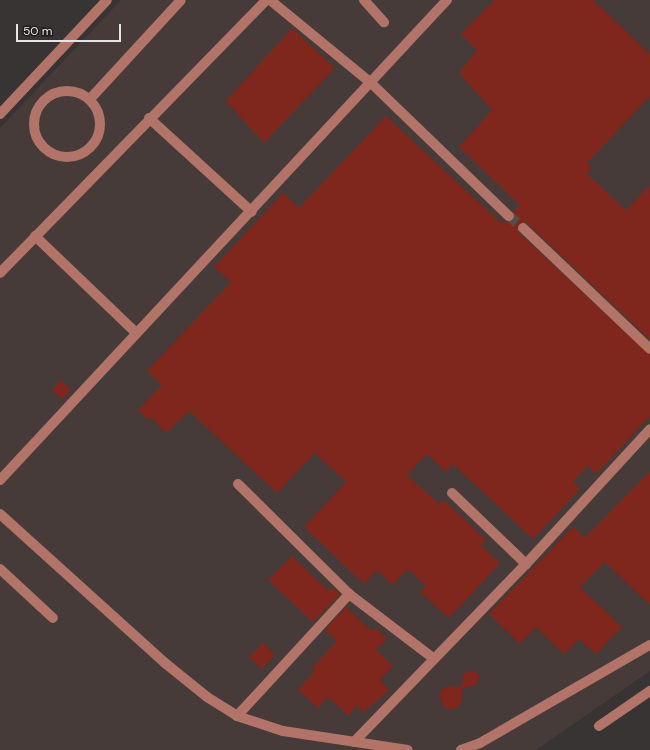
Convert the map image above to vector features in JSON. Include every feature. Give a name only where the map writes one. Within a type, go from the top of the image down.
[{"type":"street","points":[[0,114],[107,0]]},
{"type":"street","points":[[90,99],[181,0]]},
{"type":"street","points":[[0,273],[149,118],[266,0]]},
{"type":"street","points":[[270,0],[370,82],[509,216]]},
{"type":"street","points":[[364,0],[384,22]]},
{"type":"street","points":[[0,480],[135,332],[252,212],[447,0]]},
{"type":"street","points":[[60,91],[76,91],[90,99],[99,113],[100,128],[94,143],[82,153],[66,157],[51,153],[39,142],[34,127],[36,111],[46,98],[60,91]]},
{"type":"street","points":[[149,118],[252,212]]},
{"type":"street","points":[[523,228],[650,349]]},
{"type":"street","points":[[35,236],[135,332]]},
{"type":"street","points":[[354,742],[432,658],[526,564],[650,429]]},
{"type":"street","points":[[238,484],[349,594],[432,658]]},
{"type":"street","points":[[452,493],[526,564]]},
{"type":"street","points":[[0,514],[165,664],[207,697],[237,716],[283,731],[408,750]]},
{"type":"street","points":[[0,569],[53,618]]},
{"type":"street","points":[[237,716],[349,594]]},
{"type":"street","points":[[461,750],[480,743],[650,645]]},
{"type":"street","points":[[599,726],[650,691]]},
{"type":"shaded area","points":[[121,0],[650,0],[650,671],[536,750],[0,750],[0,128]]},
{"type":"building","points":[[494,0],[593,0],[650,54],[650,96],[587,163],[592,168],[587,174],[626,210],[650,185],[650,340],[527,223],[521,222],[517,227],[519,233],[650,355],[650,416],[596,474],[588,466],[573,481],[580,489],[533,539],[453,464],[446,472],[427,454],[407,475],[439,504],[444,500],[486,540],[481,545],[500,563],[449,618],[420,592],[426,586],[408,569],[393,585],[377,570],[364,584],[304,527],[346,482],[315,453],[277,493],[189,411],[166,433],[151,417],[148,420],[138,410],[162,385],[147,371],[231,282],[214,267],[283,193],[299,208],[386,116],[502,224],[505,221],[514,220],[514,212],[520,205],[459,147],[492,110],[459,73],[477,50],[461,34]]},
{"type":"building","points":[[292,28],[335,68],[264,143],[226,101]]},
{"type":"building","points":[[61,380],[71,390],[62,399],[52,390]]},
{"type":"building","points":[[650,471],[650,605],[605,562],[580,587],[622,627],[596,654],[579,639],[564,654],[536,627],[520,644],[489,614],[573,527],[585,538]]},
{"type":"building","points":[[292,556],[329,591],[332,587],[340,594],[313,622],[268,580]]},
{"type":"building","points":[[346,607],[372,631],[376,628],[387,639],[376,650],[393,666],[380,680],[389,690],[363,713],[357,705],[348,716],[328,697],[318,708],[298,690],[315,671],[312,668],[337,641],[325,630]]},
{"type":"building","points":[[263,643],[275,655],[262,669],[249,657]]},
{"type":"building","points":[[474,670],[480,676],[477,684],[462,689],[462,701],[458,707],[451,710],[444,707],[439,696],[442,689],[450,686],[461,687],[464,673]]},
{"type":"tunnel","points":[[509,216],[523,228]]}]
